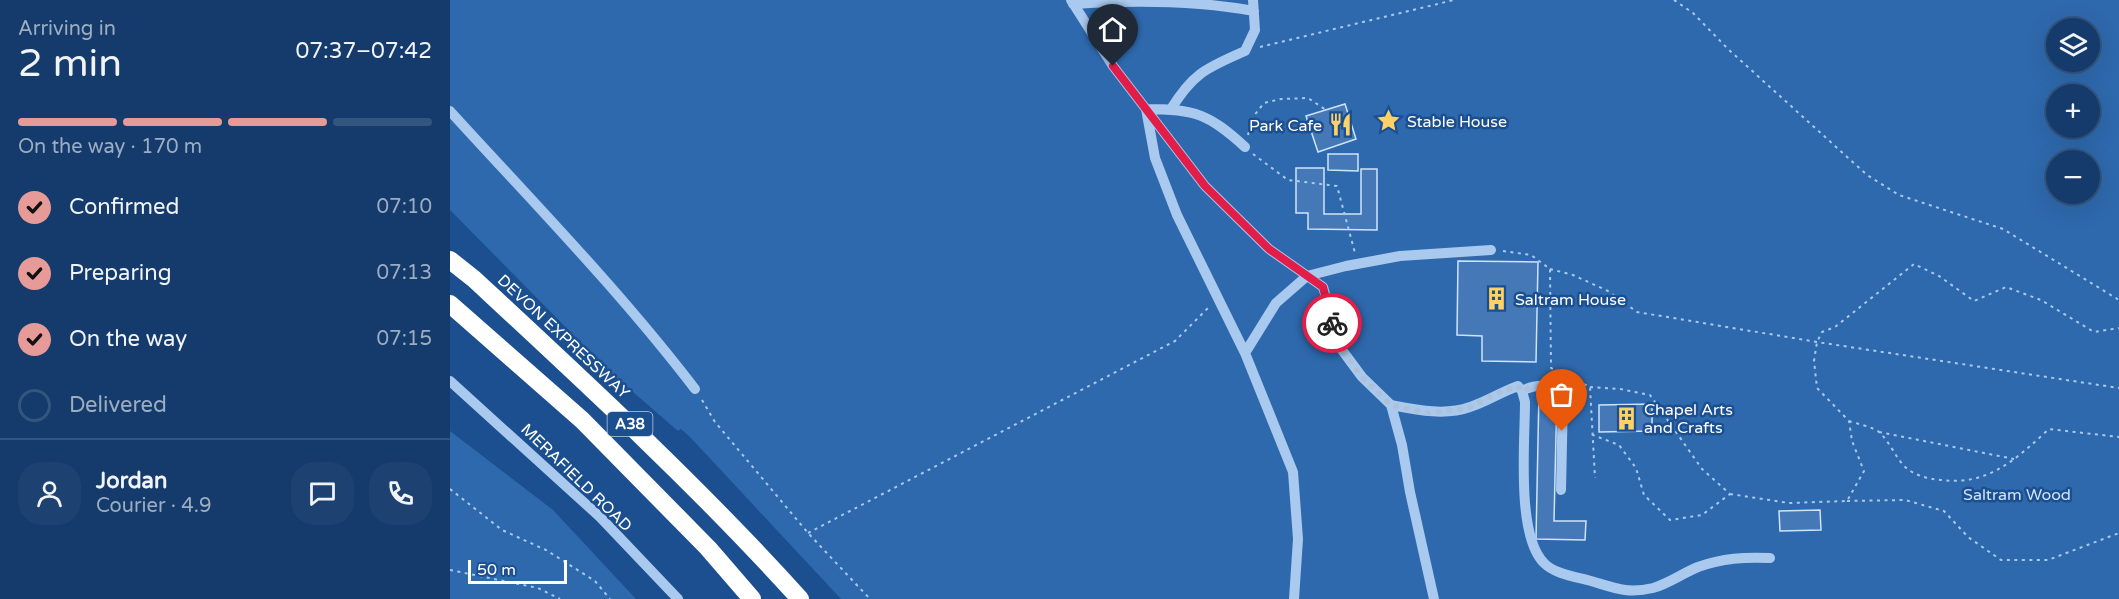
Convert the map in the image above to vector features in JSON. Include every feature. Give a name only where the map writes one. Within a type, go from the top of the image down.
[{"type":"highway","name":"DEVON EXPRESSWAY","points":[[450,260],[474,279],[629,423],[736,528],[800,599]]},
{"type":"highway","name":"A38","points":[[450,304],[582,420],[708,548],[752,599]]},
{"type":"street","points":[[1072,2],[1165,0],[1254,5],[1255,30],[1245,51],[1202,70],[1181,93],[1171,109]]},
{"type":"street","points":[[1072,2],[1113,66],[1205,186],[1269,249],[1323,287],[1342,350],[1362,377],[1391,405],[1402,445],[1414,512],[1434,599]]},
{"type":"street","points":[[1146,109],[1171,109],[1206,116],[1245,147]]},
{"type":"street","points":[[1146,109],[1155,158],[1177,215],[1245,353],[1293,472],[1298,539],[1294,599]]},
{"type":"street","points":[[450,111],[586,261],[672,359],[695,389]]},
{"type":"street","points":[[1245,353],[1276,303],[1307,276],[1358,263],[1400,256],[1491,250]]},
{"type":"street","name":"MERAFIELD ROAD","points":[[450,381],[600,518],[678,599]]},
{"type":"street","points":[[1391,405],[1427,413],[1469,408],[1497,393],[1518,386],[1525,402],[1525,511],[1530,535],[1544,564],[1559,571],[1627,592],[1656,587],[1698,567],[1724,559],[1770,558]]},
{"type":"street","points":[[1522,391],[1539,386],[1552,387],[1563,395],[1561,490]]},
{"type":"path","points":[[1245,51],[1454,0]]},
{"type":"path","points":[[1674,0],[1693,13],[1728,49],[1868,175],[1899,195],[2003,229],[2119,300]]},
{"type":"path","points":[[1326,110],[1308,98],[1281,99],[1264,103],[1253,117],[1245,147],[1268,167],[1288,180],[1337,186],[1358,263]]},
{"type":"path","points":[[1491,250],[1532,255],[1550,269],[1573,275],[1608,291],[1637,312],[2119,388]]},
{"type":"path","points":[[2014,459],[1879,432],[1849,422],[1817,388],[1814,361],[1817,342],[1822,332],[1835,327],[1914,264],[1939,276],[1974,301],[2006,287],[2041,300],[2094,332],[2119,328]]},
{"type":"path","points":[[1550,269],[1551,368],[1590,387],[1620,389],[1650,395],[1702,469],[1730,494],[1789,503],[1905,500],[1944,511],[1968,537],[2001,560],[2048,560],[2119,532]]},
{"type":"path","points":[[808,533],[1175,341],[1218,299]]},
{"type":"path","points":[[1590,387],[1595,478]]},
{"type":"path","points":[[695,389],[715,422],[808,533],[870,599]]},
{"type":"path","points":[[1847,501],[1864,471],[1852,441],[1849,422]]},
{"type":"path","points":[[1879,432],[1904,466],[1927,479],[1954,482],[1983,478],[1997,472],[2049,429],[2119,436]]},
{"type":"path","points":[[1593,435],[1619,445],[1636,468],[1644,495],[1670,520],[1702,515],[1730,494]]},
{"type":"path","points":[[450,489],[502,530],[546,550],[595,581],[610,599]]},
{"type":"path","points":[[450,570],[538,588],[560,599]]},
{"type":"green space","name":"Saltram Wood","points":[[450,0],[2119,0],[2119,599],[841,599],[690,437],[681,429],[678,431],[611,373],[450,210]]},
{"type":"green space","points":[[450,431],[553,510],[636,599],[450,599]]},
{"type":"building","name":"Park Cafe","points":[[1345,104],[1356,139],[1318,152],[1306,116]]},
{"type":"building","points":[[1328,154],[1358,154],[1358,171],[1328,170]]},
{"type":"building","points":[[1296,168],[1324,168],[1324,214],[1361,214],[1361,169],[1377,169],[1377,230],[1308,229],[1308,213],[1296,213]]},
{"type":"building","name":"Saltram House","points":[[1458,261],[1538,262],[1536,362],[1482,361],[1482,336],[1457,335]]},
{"type":"building","points":[[1539,392],[1557,393],[1554,521],[1586,521],[1585,540],[1536,539]]},
{"type":"building","name":"Chapel Arts and Crafts","points":[[1652,404],[1652,431],[1599,432],[1599,405]]},
{"type":"building","points":[[1820,510],[1821,530],[1780,531],[1779,511]]},
{"type":"way so far","points":[[1332,323],[1342,350],[1362,377],[1391,405],[1427,413],[1469,408],[1497,393],[1518,386],[1522,391],[1530,387],[1552,387],[1563,395],[1562,431]]},
{"type":"place","name":"Stable House","points":[[1389,121]]},
{"type":"place","name":"Park Cafe","points":[[1340,125]]},
{"type":"place","name":"Saltram House","points":[[1497,299]]},
{"type":"place","name":"Chapel Arts and Crafts","points":[[1626,418]]},
{"type":"route","points":[[1113,66],[1205,186],[1269,249],[1323,287],[1332,323]]}]
